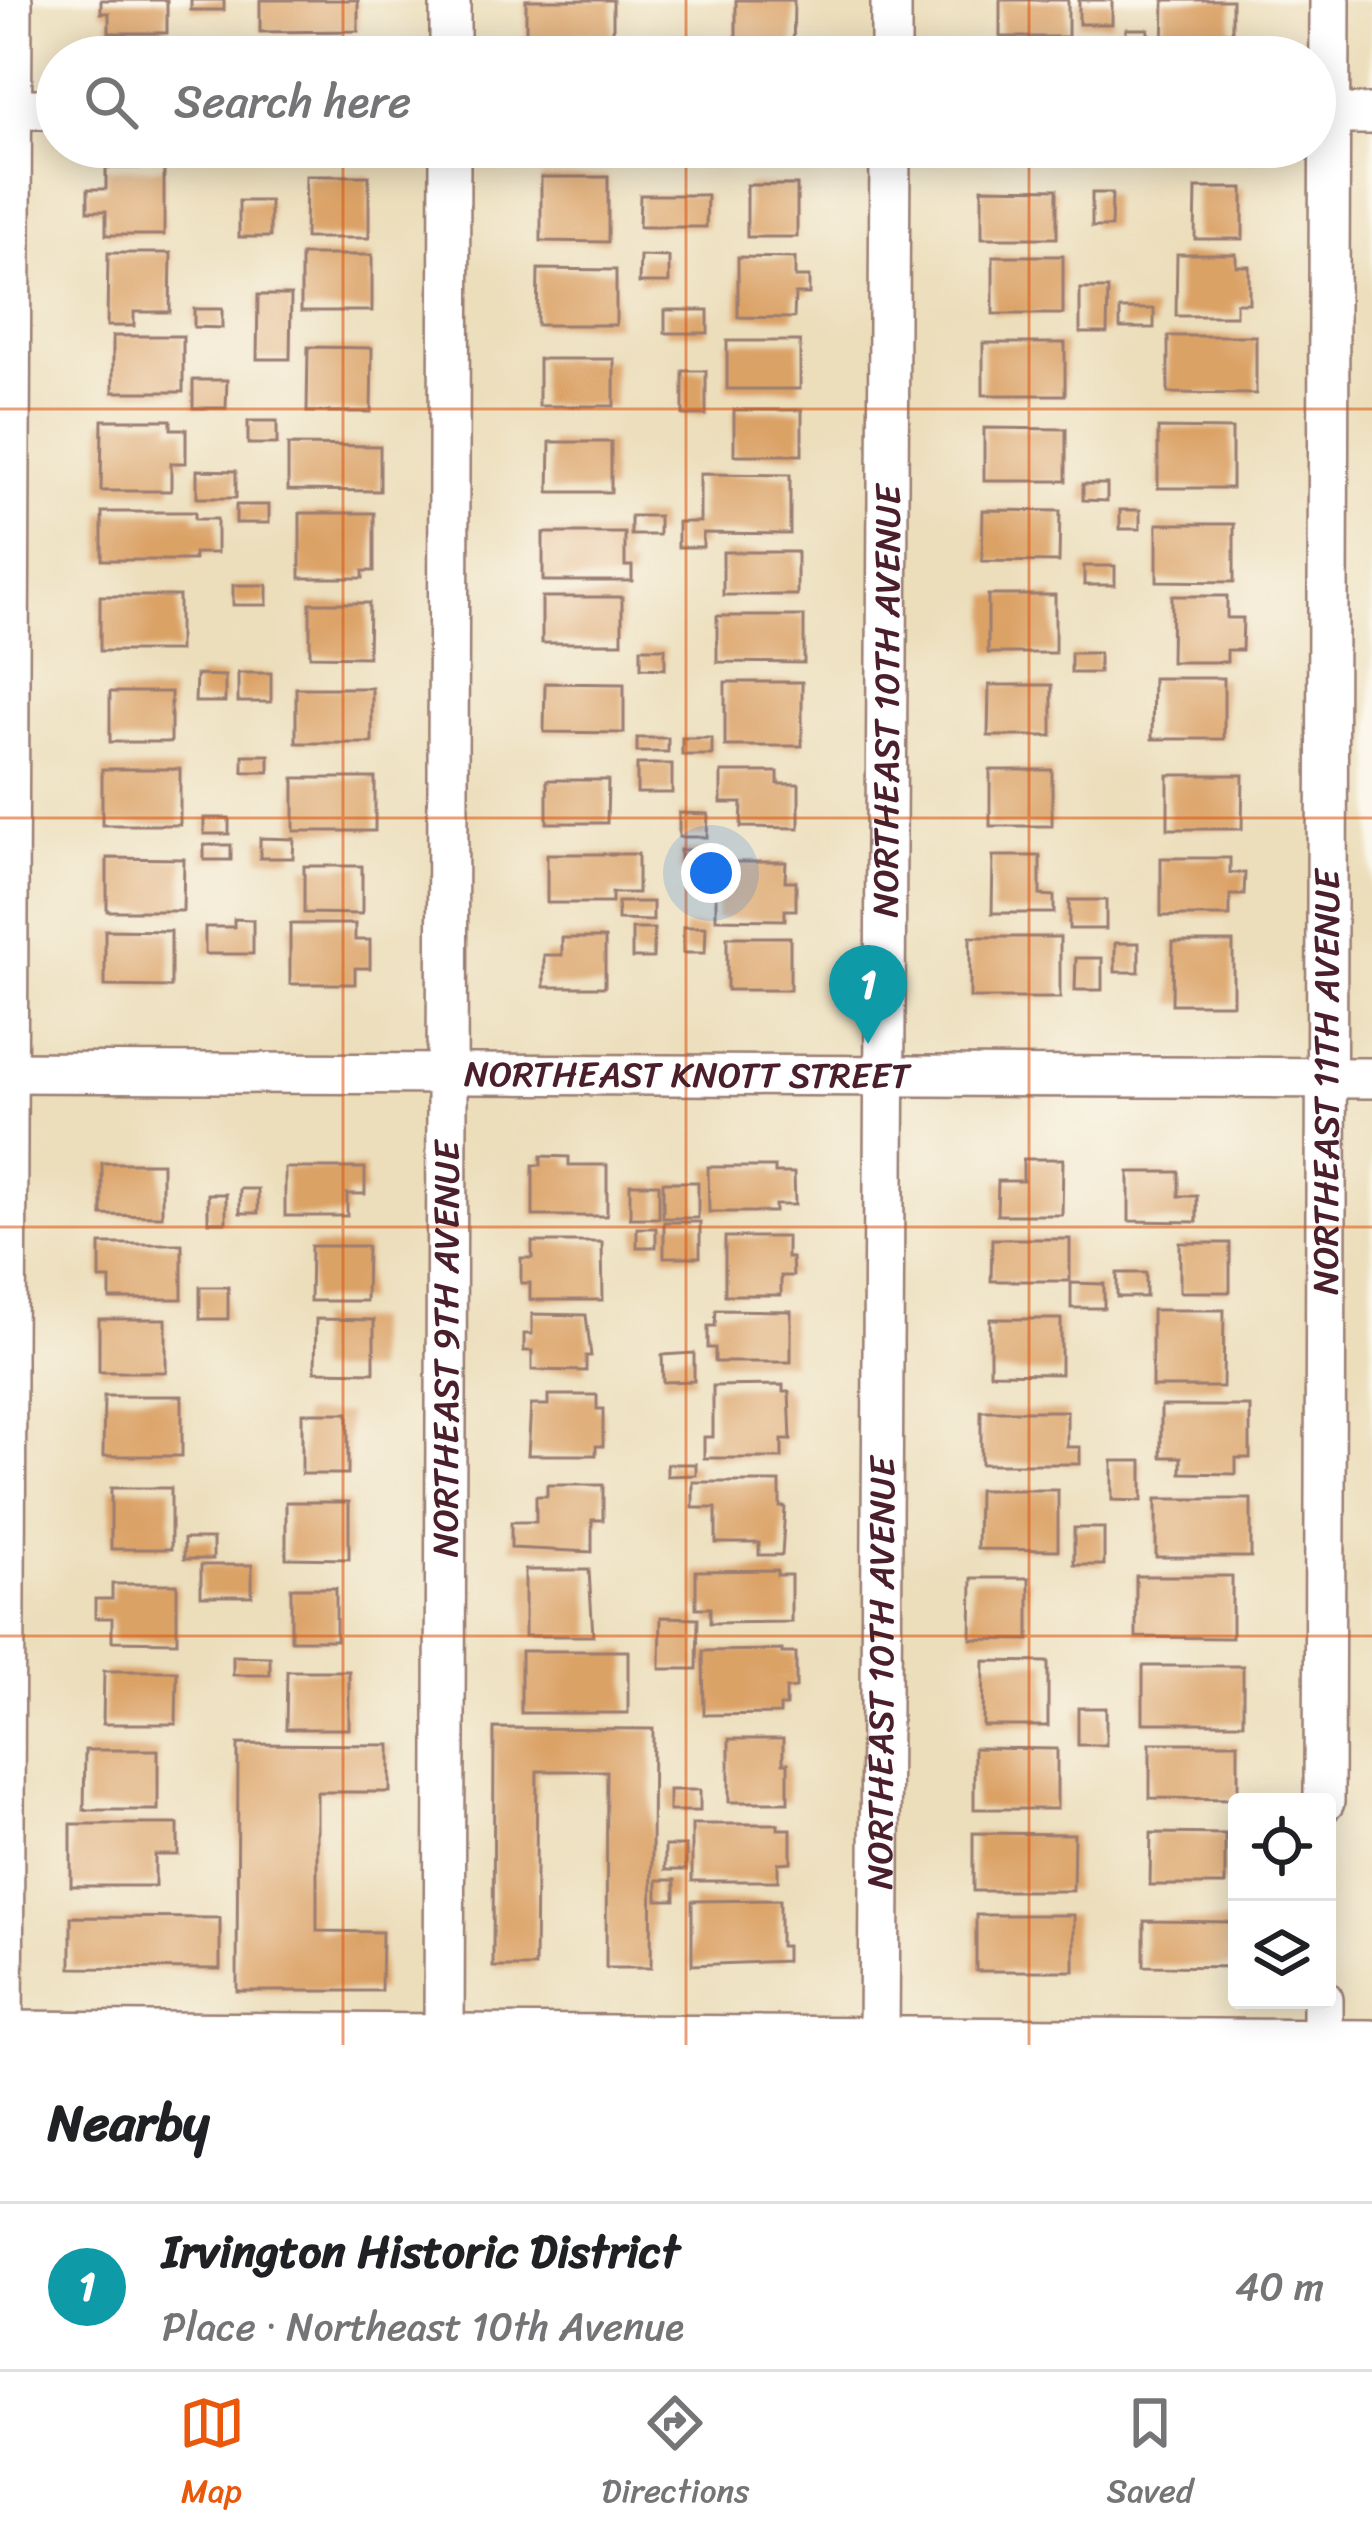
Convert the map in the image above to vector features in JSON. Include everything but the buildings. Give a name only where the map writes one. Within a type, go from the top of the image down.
[{"type":"street","points":[[12,0],[6,109],[2,2036],[1372,2040]]},
{"type":"street","points":[[450,0],[450,36]]},
{"type":"street","points":[[891,0],[891,36]]},
{"type":"street","name":"NORTHEAST 11TH AVENUE","points":[[1327,36],[1330,0]]},
{"type":"street","points":[[1336,114],[1372,114]]},
{"type":"street","name":"NORTHEAST 9TH AVENUE","points":[[444,2039],[450,168]]},
{"type":"street","name":"NORTHEAST 10TH AVENUE","points":[[879,2040],[890,168]]},
{"type":"street","name":"NORTHEAST 11TH AVENUE","points":[[1322,168],[1324,1793]]},
{"type":"street","name":"NORTHEAST KNOTT STREET","points":[[3,1072],[1372,1078]]},
{"type":"street","points":[[1323,2043],[1324,2009]]},
{"type":"place","name":"Irvington Historic District","points":[[868,1044]]}]
